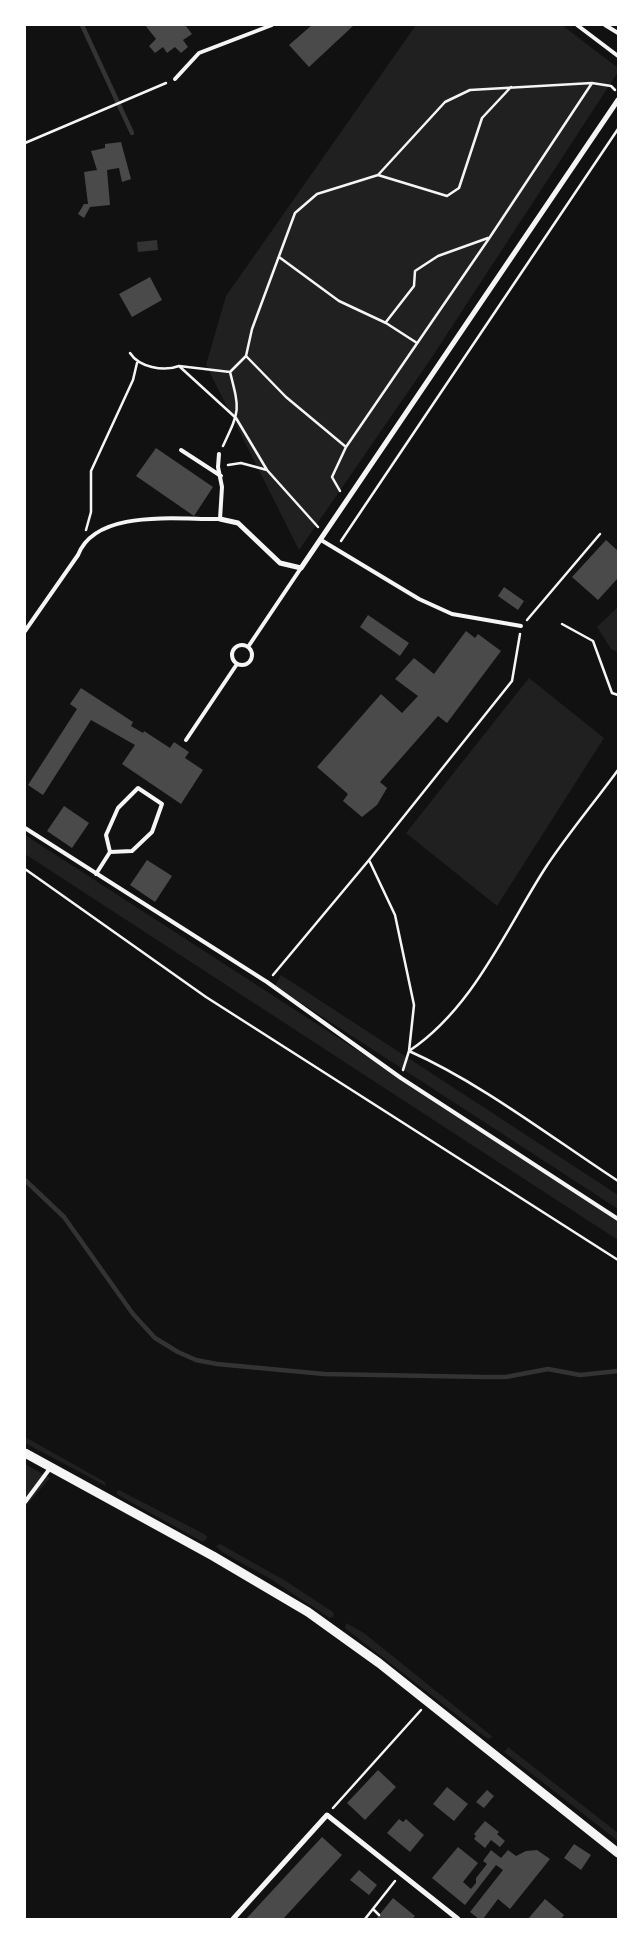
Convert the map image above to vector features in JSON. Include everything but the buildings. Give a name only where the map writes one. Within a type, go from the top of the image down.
[{"type":"street","points":[[220,519],[238,523],[280,563],[301,568],[618,100]]},
{"type":"street","points":[[25,1453],[286,1598],[378,1663],[618,1853]]},
{"type":"street","points":[[233,1919],[327,1815],[458,1919]]},
{"type":"lane","points":[[175,79],[199,53],[272,25]]},
{"type":"lane","points":[[577,25],[618,56]]},
{"type":"lane","points":[[605,25],[618,33]]},
{"type":"lane","points":[[181,450],[220,476]]},
{"type":"lane","points":[[25,631],[78,555],[83,543],[107,526],[127,521],[220,519],[219,454]]},
{"type":"lane","points":[[321,540],[418,599],[452,614],[522,626]]},
{"type":"lane","points":[[248,647],[301,568]]},
{"type":"lane","points":[[240,645],[248,647],[252,653],[251,661],[244,665],[237,664],[232,657],[234,650],[240,645]]},
{"type":"lane","points":[[186,740],[237,664]]},
{"type":"lane","points":[[96,874],[110,852],[106,835],[118,808],[138,788],[162,804],[152,832],[132,851],[110,852]]},
{"type":"lane","points":[[25,828],[266,982],[401,1078],[618,1219]]},
{"type":"lane","points":[[25,1502],[51,1467]]},
{"type":"path","points":[[25,143],[175,79]]},
{"type":"path","points":[[346,501],[332,477],[346,447],[490,237],[592,83]]},
{"type":"path","points":[[230,372],[246,356],[252,329],[295,213],[317,194],[378,174],[445,102],[470,90],[512,86],[592,83],[611,86],[618,93]]},
{"type":"path","points":[[378,174],[447,196],[459,188],[482,118],[512,86]]},
{"type":"path","points":[[336,549],[618,130]]},
{"type":"path","points":[[386,323],[414,286],[415,271],[438,256],[490,237]]},
{"type":"path","points":[[280,257],[339,301],[386,323],[417,343]]},
{"type":"path","points":[[130,353],[137,362],[147,366],[174,368],[178,366],[230,372]]},
{"type":"path","points":[[246,356],[286,397],[346,447]]},
{"type":"path","points":[[83,543],[91,512],[91,471],[133,380],[137,362]]},
{"type":"path","points":[[178,366],[236,418],[267,470],[318,527],[326,532]]},
{"type":"path","points":[[219,454],[236,418],[238,405],[230,372]]},
{"type":"path","points":[[218,467],[241,463],[267,470]]},
{"type":"path","points":[[266,982],[369,860],[512,681],[522,626],[600,534]]},
{"type":"path","points":[[562,624],[593,641],[612,693],[618,695]]},
{"type":"path","points":[[409,1051],[426,1040],[467,992],[499,947],[544,869],[618,770]]},
{"type":"path","points":[[369,860],[396,915],[414,1005],[409,1051],[401,1078]]},
{"type":"path","points":[[25,870],[206,996],[618,1260]]},
{"type":"path","points":[[409,1051],[429,1060],[492,1098],[618,1181]]},
{"type":"path","points":[[327,1815],[428,1703]]},
{"type":"path","points":[[365,1919],[401,1873]]},
{"type":"path","points":[[373,1909],[379,1915]]},
{"type":"shaded area","points":[[416,25],[562,25],[618,68],[618,72],[432,357],[299,550],[206,365],[226,296]]},
{"type":"shaded area","points":[[157,240],[158,250],[138,252],[137,242]]},
{"type":"shaded area","points":[[618,607],[618,652],[611,649],[597,627]]},
{"type":"shaded area","points":[[529,678],[604,738],[497,906],[406,833]]},
{"type":"shaded area","points":[[25,835],[618,1219],[618,1240],[25,854]]},
{"type":"shaded area","points":[[281,975],[618,1195],[618,1209],[275,986]]},
{"type":"shaded area","points":[[25,1437],[105,1482],[106,1486],[25,1443]]},
{"type":"shaded area","points":[[25,1464],[50,1478],[25,1507]]},
{"type":"shaded area","points":[[119,1490],[206,1535],[207,1538],[203,1542],[118,1495],[116,1492]]},
{"type":"shaded area","points":[[220,1544],[284,1580],[333,1612],[334,1616],[330,1618],[269,1578],[222,1552],[216,1546]]},
{"type":"shaded area","points":[[346,1623],[364,1633],[493,1737],[488,1739],[480,1733],[345,1628]]},
{"type":"shaded area","points":[[508,1747],[618,1833],[618,1841],[504,1752]]},
{"type":"waterway","points":[[82,25],[132,133]]},
{"type":"waterway","points":[[25,1180],[64,1217],[133,1314],[155,1338],[196,1360],[217,1364],[324,1374],[506,1377],[548,1369],[580,1375],[618,1371]]}]
